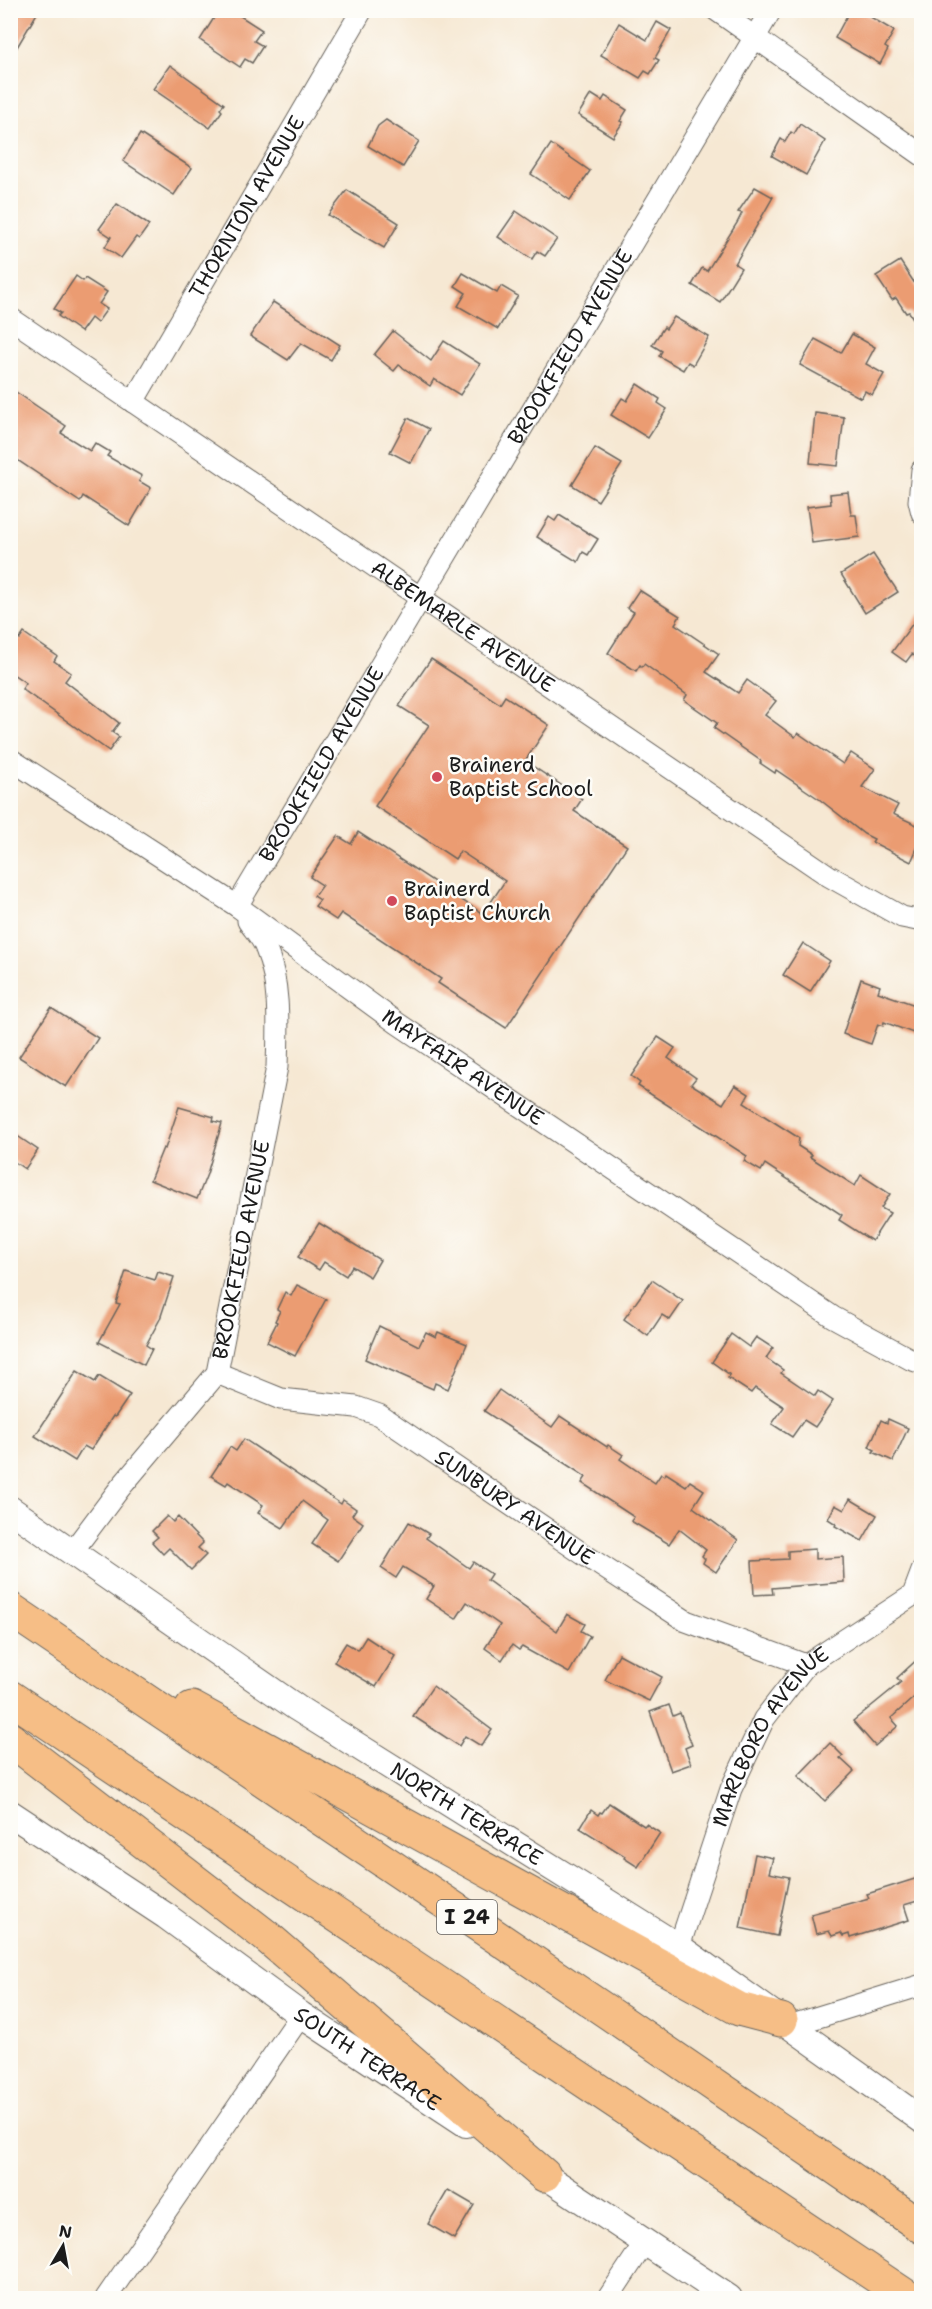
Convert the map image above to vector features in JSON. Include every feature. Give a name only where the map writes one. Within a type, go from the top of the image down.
[{"type":"highway","points":[[10,1609],[739,2009],[785,2023]]},
{"type":"highway","name":"I 24","points":[[10,1609],[606,2011],[921,2228]]},
{"type":"highway","points":[[10,1697],[909,2298]]},
{"type":"highway","points":[[10,1739],[266,1936],[544,2175]]},
{"type":"street","name":"THORNTON AVENUE","points":[[133,402],[362,10]]},
{"type":"street","points":[[716,10],[921,155]]},
{"type":"street","name":"BROOKFIELD AVENUE","points":[[72,1552],[120,1488],[217,1373],[277,1067],[278,1022],[273,976],[266,948],[237,906],[771,10]]},
{"type":"street","name":"ALBEMARLE AVENUE","points":[[10,318],[829,876],[902,917],[921,921]]},
{"type":"street","points":[[921,470],[919,501],[921,513]]},
{"type":"street","name":"MAYFAIR AVENUE","points":[[10,759],[237,906],[397,1023],[833,1317],[921,1364]]},
{"type":"street","name":"SUNBURY AVENUE","points":[[217,1373],[281,1399],[356,1407],[379,1414],[583,1554],[686,1621],[806,1665]]},
{"type":"street","name":"NORTH TERRACE","points":[[10,1509],[297,1708],[679,1947],[921,2120]]},
{"type":"street","name":"MARLBORO AVENUE","points":[[679,1947],[731,1789],[764,1719],[806,1665],[913,1595],[921,1571]]},
{"type":"street","name":"SOUTH TERRACE","points":[[10,1813],[166,1916],[301,2015],[729,2298]]},
{"type":"street","points":[[785,2023],[921,1985]]},
{"type":"street","points":[[106,2298],[301,2015]]},
{"type":"street","points":[[608,2298],[645,2242]]},
{"type":"building","points":[[10,10],[39,10],[10,59]]},
{"type":"building","points":[[219,10],[231,10],[262,30],[254,41],[263,46],[252,63],[245,59],[240,67],[200,40]]},
{"type":"building","points":[[850,10],[859,10],[894,31],[885,47],[888,49],[880,64],[835,38]]},
{"type":"building","points":[[657,22],[671,30],[655,58],[659,60],[650,74],[645,71],[640,78],[601,55],[619,23],[647,40]]},
{"type":"building","points":[[170,65],[224,104],[210,128],[153,89]]},
{"type":"building","points":[[591,94],[602,101],[605,96],[627,110],[620,121],[623,122],[613,137],[578,115]]},
{"type":"building","points":[[386,120],[419,141],[403,167],[368,146],[378,126]]},
{"type":"building","points":[[800,124],[825,141],[806,175],[772,156],[781,139],[785,142]]},
{"type":"building","points":[[140,134],[192,168],[174,195],[123,161]]},
{"type":"building","points":[[551,144],[590,171],[570,200],[531,174]]},
{"type":"building","points":[[755,187],[773,197],[735,264],[741,268],[720,302],[692,285],[702,268],[707,271],[737,223],[742,213],[738,212]]},
{"type":"building","points":[[347,190],[399,223],[384,248],[328,215]]},
{"type":"building","points":[[117,204],[149,225],[139,239],[136,237],[121,258],[105,247],[111,237],[99,229]]},
{"type":"building","points":[[516,211],[557,239],[545,256],[537,251],[532,259],[498,237]]},
{"type":"building","points":[[900,261],[921,293],[921,331],[909,312],[906,313],[896,298],[892,300],[876,276]]},
{"type":"building","points":[[463,273],[497,293],[501,286],[518,296],[498,329],[458,306],[466,293],[455,286]]},
{"type":"building","points":[[76,276],[83,281],[85,278],[107,292],[99,304],[107,309],[97,323],[91,318],[81,332],[58,316],[61,313],[54,309]]},
{"type":"building","points":[[273,302],[340,345],[331,360],[301,343],[288,360],[250,336]]},
{"type":"building","points":[[674,317],[709,337],[693,365],[688,362],[683,370],[659,356],[662,351],[652,345]]},
{"type":"building","points":[[393,331],[431,361],[444,341],[480,364],[460,395],[434,379],[430,386],[399,365],[394,371],[374,355]]},
{"type":"building","points":[[852,334],[875,347],[866,364],[884,374],[872,395],[865,391],[861,398],[800,365],[815,339],[841,353]]},
{"type":"building","points":[[637,384],[660,399],[658,403],[667,409],[648,438],[611,415],[622,398],[627,401]]},
{"type":"building","points":[[10,388],[66,426],[61,433],[90,451],[95,443],[110,452],[107,456],[142,476],[139,481],[151,488],[129,526],[83,496],[80,502],[10,455]]},
{"type":"building","points":[[815,413],[844,417],[838,466],[810,463]]},
{"type":"building","points":[[408,418],[429,429],[411,463],[390,452]]},
{"type":"building","points":[[595,448],[622,464],[598,501],[572,485]]},
{"type":"building","points":[[848,492],[851,515],[856,515],[859,537],[812,543],[807,507],[831,504],[830,494]]},
{"type":"building","points":[[559,515],[598,539],[588,555],[583,552],[578,562],[537,537],[549,517],[555,521]]},
{"type":"building","points":[[873,554],[898,592],[865,613],[841,574]]},
{"type":"building","points":[[639,590],[680,616],[675,624],[719,654],[706,672],[738,693],[747,680],[776,701],[765,715],[795,737],[798,733],[843,764],[851,753],[875,769],[862,787],[898,805],[893,814],[921,827],[921,839],[911,862],[872,842],[874,839],[864,834],[819,799],[776,770],[775,773],[760,763],[761,761],[714,728],[717,723],[684,700],[687,695],[644,664],[642,667],[640,665],[636,671],[608,653],[634,612],[627,608]]},
{"type":"building","points":[[921,612],[921,661],[912,654],[906,662],[892,652]]},
{"type":"building","points":[[10,633],[20,639],[24,633],[57,656],[54,661],[71,673],[65,681],[119,723],[112,732],[119,737],[109,751],[22,689],[26,683],[10,672]]},
{"type":"building","points":[[431,659],[500,704],[505,696],[549,725],[525,761],[582,799],[574,811],[627,846],[506,1028],[438,983],[441,979],[341,913],[336,920],[315,906],[320,900],[314,896],[322,885],[310,877],[338,836],[351,844],[358,832],[483,914],[505,881],[460,851],[455,859],[375,806],[429,725],[399,706]]},
{"type":"building","points":[[803,943],[830,961],[810,992],[783,975]]},
{"type":"building","points":[[861,979],[880,986],[878,992],[921,1007],[921,1036],[884,1022],[883,1026],[878,1024],[871,1044],[843,1034]]},
{"type":"building","points":[[51,1008],[98,1038],[66,1087],[19,1057]]},
{"type":"building","points":[[658,1037],[675,1048],[668,1058],[696,1078],[691,1084],[723,1104],[735,1085],[749,1094],[744,1103],[799,1138],[798,1146],[812,1155],[810,1157],[855,1186],[861,1175],[890,1194],[881,1208],[890,1213],[872,1241],[839,1220],[842,1215],[765,1164],[761,1171],[744,1161],[747,1156],[638,1086],[640,1083],[631,1076]]},
{"type":"building","points":[[179,1107],[214,1117],[213,1121],[222,1123],[197,1199],[150,1180],[163,1148],[165,1149]]},
{"type":"building","points":[[10,1131],[38,1150],[25,1169],[10,1159]]},
{"type":"building","points":[[319,1223],[380,1260],[370,1277],[352,1266],[346,1276],[324,1262],[319,1270],[298,1257]]},
{"type":"building","points":[[126,1271],[155,1280],[158,1272],[174,1277],[160,1319],[146,1345],[152,1349],[144,1365],[99,1342],[120,1304],[116,1303]]},
{"type":"building","points":[[652,1280],[683,1301],[670,1320],[662,1315],[648,1336],[624,1319]]},
{"type":"building","points":[[297,1285],[326,1299],[295,1356],[267,1342],[277,1322],[275,1321],[280,1311],[277,1309],[285,1292],[291,1296]]},
{"type":"building","points":[[379,1326],[419,1346],[426,1332],[436,1337],[438,1332],[467,1344],[448,1389],[435,1383],[433,1389],[365,1359]]},
{"type":"building","points":[[731,1334],[749,1347],[756,1337],[773,1348],[766,1358],[783,1370],[781,1373],[815,1396],[818,1391],[833,1401],[815,1427],[804,1420],[792,1437],[772,1424],[784,1407],[755,1388],[751,1393],[728,1378],[730,1375],[712,1362]]},
{"type":"building","points":[[77,1371],[95,1382],[99,1376],[130,1395],[91,1450],[84,1446],[75,1461],[35,1436]]},
{"type":"building","points":[[499,1390],[552,1427],[560,1416],[623,1455],[620,1459],[655,1483],[661,1474],[664,1476],[666,1473],[686,1486],[690,1481],[704,1490],[693,1507],[738,1540],[716,1572],[703,1563],[705,1559],[702,1556],[706,1550],[679,1529],[669,1544],[631,1521],[634,1517],[582,1483],[586,1477],[484,1411]]},
{"type":"building","points":[[888,1419],[908,1428],[893,1461],[873,1452],[875,1450],[869,1447],[881,1420],[887,1423]]},
{"type":"building","points":[[244,1439],[341,1504],[343,1500],[356,1509],[352,1515],[363,1523],[338,1561],[312,1544],[328,1520],[302,1501],[283,1528],[258,1513],[263,1505],[228,1482],[226,1485],[211,1476],[230,1447],[236,1451]]},
{"type":"building","points":[[850,1499],[877,1515],[862,1541],[835,1526],[836,1524],[828,1519],[835,1505],[844,1510]]},
{"type":"building","points":[[167,1516],[173,1522],[178,1517],[203,1543],[198,1548],[206,1555],[191,1570],[169,1548],[163,1554],[152,1542],[158,1537],[152,1531]]},
{"type":"building","points":[[409,1522],[429,1534],[426,1538],[469,1568],[473,1562],[491,1574],[487,1580],[557,1631],[567,1614],[585,1624],[581,1631],[590,1636],[569,1673],[522,1647],[519,1650],[512,1645],[502,1660],[485,1648],[500,1625],[467,1602],[456,1619],[426,1599],[434,1586],[403,1567],[396,1578],[381,1568]]},
{"type":"building","points":[[815,1549],[815,1559],[843,1557],[844,1582],[772,1588],[773,1594],[754,1595],[752,1561],[788,1559],[788,1551]]},
{"type":"building","points":[[366,1637],[395,1656],[376,1687],[334,1662],[346,1643],[358,1650]]},
{"type":"building","points":[[619,1654],[662,1677],[649,1701],[605,1680]]},
{"type":"building","points":[[921,1656],[921,1691],[891,1718],[898,1726],[875,1746],[853,1721],[901,1682],[897,1678]]},
{"type":"building","points":[[433,1686],[492,1730],[481,1746],[465,1736],[459,1746],[413,1716]]},
{"type":"building","points":[[669,1705],[673,1716],[680,1713],[692,1745],[685,1748],[691,1764],[671,1771],[650,1712]]},
{"type":"building","points":[[830,1743],[843,1756],[840,1758],[854,1771],[825,1801],[798,1776]]},
{"type":"building","points":[[609,1803],[644,1826],[646,1824],[660,1833],[638,1867],[624,1858],[625,1856],[580,1828],[591,1810],[598,1815]]},
{"type":"building","points":[[755,1854],[773,1858],[769,1873],[789,1877],[777,1936],[740,1928]]},
{"type":"building","points":[[921,1877],[921,1900],[904,1905],[909,1920],[850,1938],[849,1934],[843,1936],[841,1933],[832,1936],[829,1931],[816,1934],[811,1914],[869,1898],[867,1894]]},
{"type":"building","points":[[448,2190],[474,2205],[454,2239],[428,2224]]},
{"type":"place","name":"Brainerd Baptist School","points":[[437,777]]},
{"type":"place","name":"Brainerd Baptist Church","points":[[392,901]]}]
